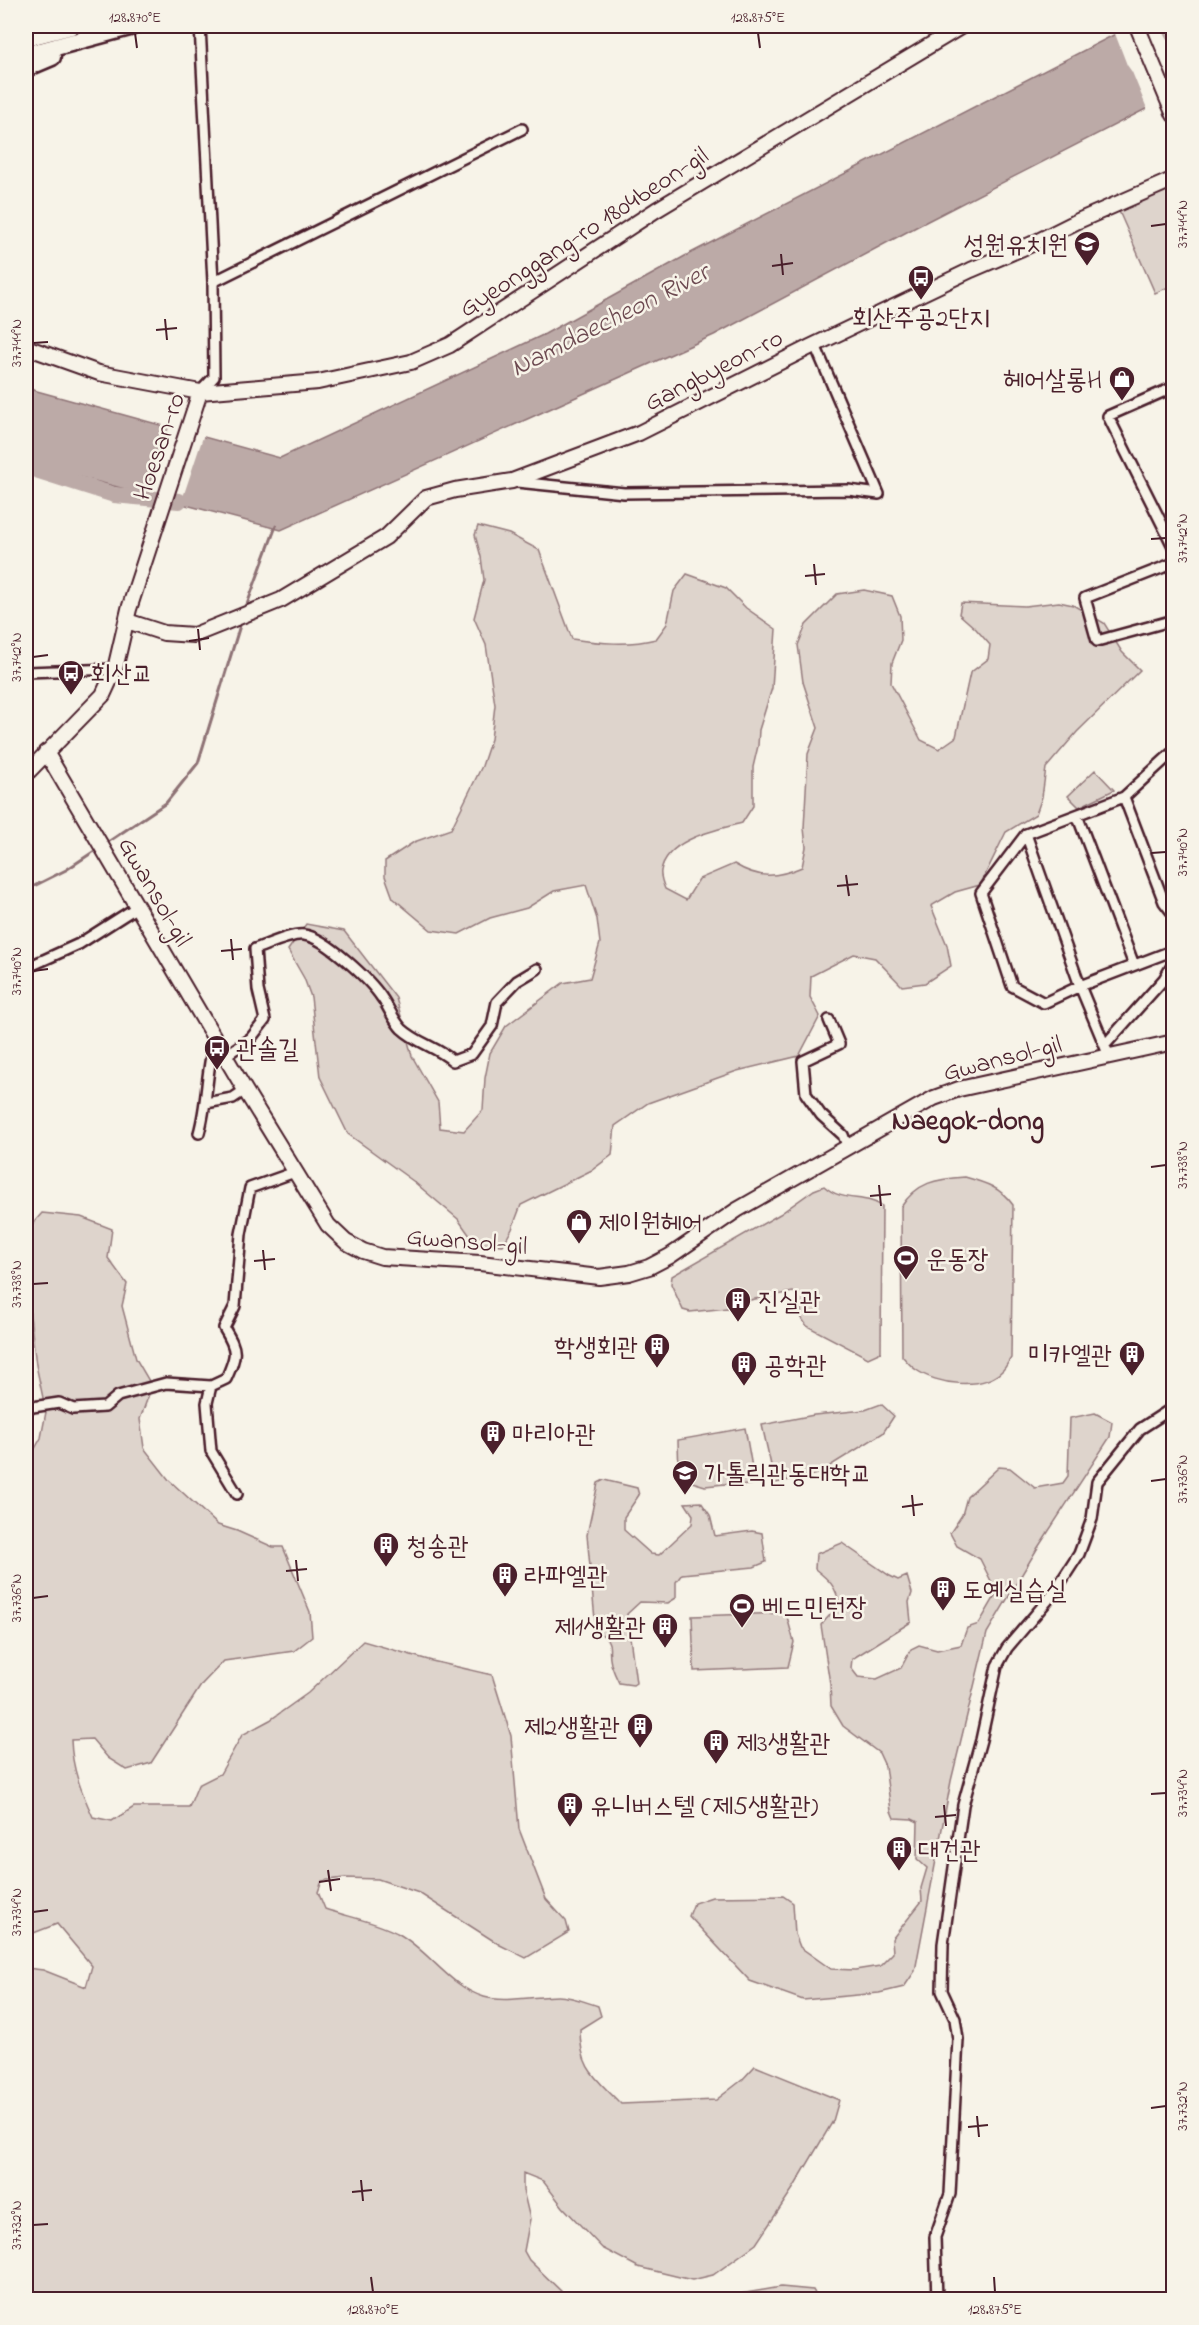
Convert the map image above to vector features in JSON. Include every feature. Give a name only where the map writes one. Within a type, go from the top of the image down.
[{"type":"highway","points":[[26,39],[71,26]]},
{"type":"highway","points":[[26,55],[127,27]]},
{"type":"highway","points":[[26,68],[127,27]]},
{"type":"street","name":"Hoesan-ro","points":[[26,774],[103,695],[115,669],[128,615],[194,406],[200,393],[213,377],[213,282],[200,26]]},
{"type":"street","name":"Gyeonggang-ro 1804beon-gil","points":[[26,347],[99,373],[200,393],[318,382],[411,362],[450,345],[656,210],[962,26]]},
{"type":"street","points":[[1137,26],[1173,114]]},
{"type":"street","points":[[213,282],[522,129]]},
{"type":"street","name":"Gangbyeon-ro","points":[[128,615],[164,633],[194,635],[280,600],[386,537],[426,498],[455,490],[512,481],[639,433],[971,270],[1173,179]]},
{"type":"street","points":[[512,481],[624,493],[848,490],[879,494],[815,345]]},
{"type":"street","points":[[1173,387],[1108,416],[1173,548]]},
{"type":"street","points":[[1173,563],[1085,598],[1097,641],[1173,620]]},
{"type":"street","points":[[26,672],[115,669]]},
{"type":"street","points":[[1173,751],[1125,797],[1026,834],[981,893],[1012,986],[1044,1003],[1080,986],[1173,950]]},
{"type":"street","name":"Gwansol-gil","points":[[46,752],[214,1038],[328,1226],[346,1242],[382,1257],[480,1263],[599,1277],[629,1273],[650,1267],[690,1243],[737,1210],[934,1098],[959,1089],[1107,1051],[1173,1042]]},
{"type":"street","points":[[1125,797],[1164,902],[1173,915]]},
{"type":"street","points":[[1077,815],[1134,965]]},
{"type":"street","name":"Gwansol-gil","points":[[1026,834],[1080,986],[1107,1051]]},
{"type":"street","points":[[26,968],[79,944],[137,907]]},
{"type":"street","points":[[225,1056],[251,1038],[264,1020],[258,990],[255,949],[295,936],[303,934],[323,942],[364,977],[381,996],[400,1027],[412,1038],[442,1052],[453,1061],[472,1054],[492,1026],[497,1002],[517,981],[537,969]]},
{"type":"street","points":[[1107,1051],[1164,979],[1173,962]]},
{"type":"street","points":[[829,1020],[839,1044],[803,1061],[806,1094],[821,1115],[843,1135],[849,1148]]},
{"type":"street","points":[[199,1133],[206,1103],[209,1059],[214,1038]]},
{"type":"street","points":[[206,1103],[233,1098],[245,1090]]},
{"type":"street","points":[[26,1408],[59,1403],[74,1409],[105,1407],[118,1396],[166,1383],[211,1386],[226,1379],[234,1363],[235,1346],[224,1328],[235,1306],[242,1234],[250,1188],[295,1172]]},
{"type":"street","points":[[211,1386],[207,1403],[211,1450],[237,1494]]},
{"type":"street","points":[[937,2300],[935,2237],[950,2194],[958,2039],[955,2019],[942,1991],[943,1944],[963,1805],[981,1740],[997,1666],[1007,1648],[1053,1594],[1079,1554],[1092,1519],[1097,1482],[1140,1429],[1173,1407]]},
{"type":"shaded area","points":[[1167,187],[1173,188],[1173,285],[1155,293],[1118,209]]},
{"type":"shaded area","points":[[478,526],[509,534],[539,550],[572,639],[624,643],[656,639],[667,624],[674,591],[687,574],[726,588],[746,608],[776,629],[772,688],[759,730],[753,767],[753,806],[742,823],[694,838],[672,851],[665,860],[661,873],[665,889],[686,900],[699,879],[734,864],[752,872],[768,875],[776,875],[802,867],[806,847],[804,828],[808,754],[818,728],[803,682],[798,645],[806,625],[837,594],[864,590],[892,596],[900,616],[901,640],[892,663],[891,683],[921,740],[939,749],[956,737],[970,673],[988,659],[990,645],[959,614],[961,603],[1025,606],[1059,602],[1073,605],[1104,623],[1122,652],[1140,670],[1077,732],[1046,768],[1042,797],[1036,814],[1006,832],[980,885],[955,892],[931,906],[947,945],[951,966],[925,983],[902,986],[875,958],[854,954],[811,976],[810,997],[820,1016],[799,1056],[737,1071],[648,1103],[615,1126],[612,1155],[592,1170],[521,1205],[503,1245],[475,1243],[458,1219],[413,1181],[348,1134],[320,1077],[311,997],[304,978],[288,950],[306,924],[344,931],[396,998],[412,1056],[438,1102],[440,1128],[464,1131],[483,1110],[485,1078],[490,1053],[506,1026],[563,983],[590,978],[600,943],[597,919],[586,885],[554,891],[527,908],[490,918],[459,934],[431,930],[393,898],[385,876],[385,861],[414,842],[451,829],[482,766],[491,739],[495,705],[486,645],[474,618],[484,580],[475,535]]},
{"type":"shaded area","points":[[1095,770],[1114,790],[1079,807],[1068,796]]},
{"type":"shaded area","points":[[965,1177],[992,1186],[1013,1205],[1011,1358],[1003,1370],[994,1377],[972,1383],[935,1379],[913,1368],[902,1356],[901,1207],[914,1192],[928,1183]]},
{"type":"shaded area","points":[[824,1186],[838,1195],[868,1200],[882,1206],[881,1352],[868,1358],[807,1326],[802,1319],[799,1297],[793,1292],[750,1300],[737,1307],[690,1312],[683,1310],[671,1284],[672,1276]]},
{"type":"shaded area","points":[[42,1213],[81,1217],[112,1229],[108,1258],[127,1284],[122,1306],[136,1359],[152,1386],[140,1419],[144,1448],[169,1480],[218,1525],[273,1547],[283,1547],[310,1612],[312,1637],[294,1651],[224,1661],[202,1684],[151,1763],[127,1770],[108,1758],[92,1739],[71,1740],[78,1780],[93,1817],[112,1821],[134,1807],[189,1807],[198,1785],[220,1774],[242,1735],[270,1720],[308,1693],[363,1641],[492,1675],[511,1736],[519,1829],[546,1899],[566,1921],[569,1932],[526,1958],[500,1945],[419,1893],[378,1879],[344,1878],[322,1881],[318,1892],[325,1909],[399,1934],[460,1985],[484,1997],[511,1999],[563,1996],[598,2006],[601,2016],[580,2029],[583,2054],[591,2072],[621,2104],[716,2100],[742,2080],[755,2066],[839,2100],[833,2121],[794,2187],[756,2244],[713,2275],[692,2280],[638,2267],[602,2248],[563,2207],[543,2181],[523,2173],[523,2190],[530,2219],[524,2251],[529,2260],[564,2294],[578,2299],[26,2299],[26,1973],[27,1968],[43,1970],[86,1987],[92,1966],[57,1924],[26,1936],[26,1464],[41,1438],[46,1412],[36,1365],[26,1282],[26,1247],[28,1229]]},
{"type":"shaded area","points":[[881,1404],[894,1416],[883,1433],[817,1474],[775,1483],[762,1425],[814,1415],[865,1410]]},
{"type":"shaded area","points":[[1095,1413],[1112,1422],[1110,1437],[1037,1549],[987,1633],[951,1781],[915,1971],[904,1987],[879,1993],[803,2000],[750,1981],[689,1916],[694,1903],[712,1897],[783,1896],[793,1903],[795,1934],[800,1947],[831,1969],[855,1970],[880,1966],[893,1953],[892,1939],[922,1901],[921,1888],[927,1868],[917,1859],[918,1822],[912,1819],[894,1818],[885,1766],[879,1753],[843,1726],[831,1706],[821,1625],[839,1605],[832,1584],[815,1569],[816,1554],[842,1543],[890,1576],[898,1580],[907,1576],[912,1593],[909,1602],[911,1622],[852,1659],[851,1668],[858,1677],[877,1679],[901,1668],[911,1649],[919,1645],[937,1650],[961,1645],[967,1628],[979,1624],[997,1593],[980,1559],[957,1546],[950,1533],[962,1515],[967,1497],[999,1467],[1010,1468],[1035,1488],[1063,1483],[1068,1476],[1070,1418]]},
{"type":"shaded area","points":[[745,1428],[755,1484],[705,1486],[679,1478],[678,1440]]},
{"type":"shaded area","points":[[604,1480],[637,1488],[639,1495],[624,1517],[624,1530],[651,1554],[659,1555],[692,1524],[693,1515],[685,1503],[701,1502],[710,1515],[715,1536],[752,1531],[762,1533],[766,1562],[754,1567],[682,1574],[676,1582],[676,1598],[668,1603],[640,1602],[627,1614],[636,1683],[633,1685],[619,1683],[611,1664],[609,1642],[596,1630],[587,1535],[598,1483]]},
{"type":"shaded area","name":"베드민턴장","points":[[786,1613],[794,1642],[788,1667],[694,1671],[692,1616]]},
{"type":"shaded area","points":[[781,2287],[813,2290],[818,2299],[727,2299],[734,2295]]},
{"type":"water","points":[[1131,26],[1173,26],[1173,95],[918,226],[714,335],[281,530],[26,463],[26,388],[280,458],[545,334],[685,256]]},
{"type":"pier","points":[[1125,26],[1160,26],[1169,42],[1173,58],[1174,98],[1148,111],[1114,31]]},
{"type":"pier","points":[[170,425],[204,434],[180,506],[146,498]]},
{"type":"waterway","name":"Namdaecheon River","points":[[26,467],[114,495],[179,501]]},
{"type":"waterway","points":[[245,610],[276,526]]},
{"type":"waterway","points":[[105,844],[166,803],[198,763],[241,622]]},
{"type":"waterway","points":[[26,890],[66,870],[99,848]]},
{"type":"place","name":"성원유치원","points":[[1087,267]]},
{"type":"place","name":"회산주공2단지","points":[[921,301]]},
{"type":"place","name":"헤어살롱H","points":[[1122,402]]},
{"type":"place","name":"회산교","points":[[71,696]]},
{"type":"place","name":"관솔길","points":[[217,1071]]},
{"type":"place","name":"제이원헤어","points":[[579,1245]]},
{"type":"place","name":"운동장","points":[[906,1281]]},
{"type":"place","name":"진실관","points":[[738,1323]]},
{"type":"place","name":"학생회관","points":[[657,1369]]},
{"type":"place","name":"미카엘관","points":[[1132,1377]]},
{"type":"place","name":"공학관","points":[[744,1387]]},
{"type":"place","name":"마리아관","points":[[493,1456]]},
{"type":"place","name":"가톨릭관동대학교","points":[[685,1496]]},
{"type":"place","name":"청송관","points":[[386,1568]]},
{"type":"place","name":"라파엘관","points":[[505,1598]]},
{"type":"place","name":"도예실습실","points":[[943,1612]]},
{"type":"place","name":"베드민턴장","points":[[742,1629]]},
{"type":"place","name":"제1생활관","points":[[665,1649]]},
{"type":"place","name":"제2생활관","points":[[640,1749]]},
{"type":"place","name":"제3생활관","points":[[716,1765]]},
{"type":"place","name":"유니버스텔 (제5생활관)","points":[[570,1828]]},
{"type":"place","name":"대건관","points":[[899,1872]]},
{"type":"district","name":"Naegok-dong","points":[[968,1119]]}]
